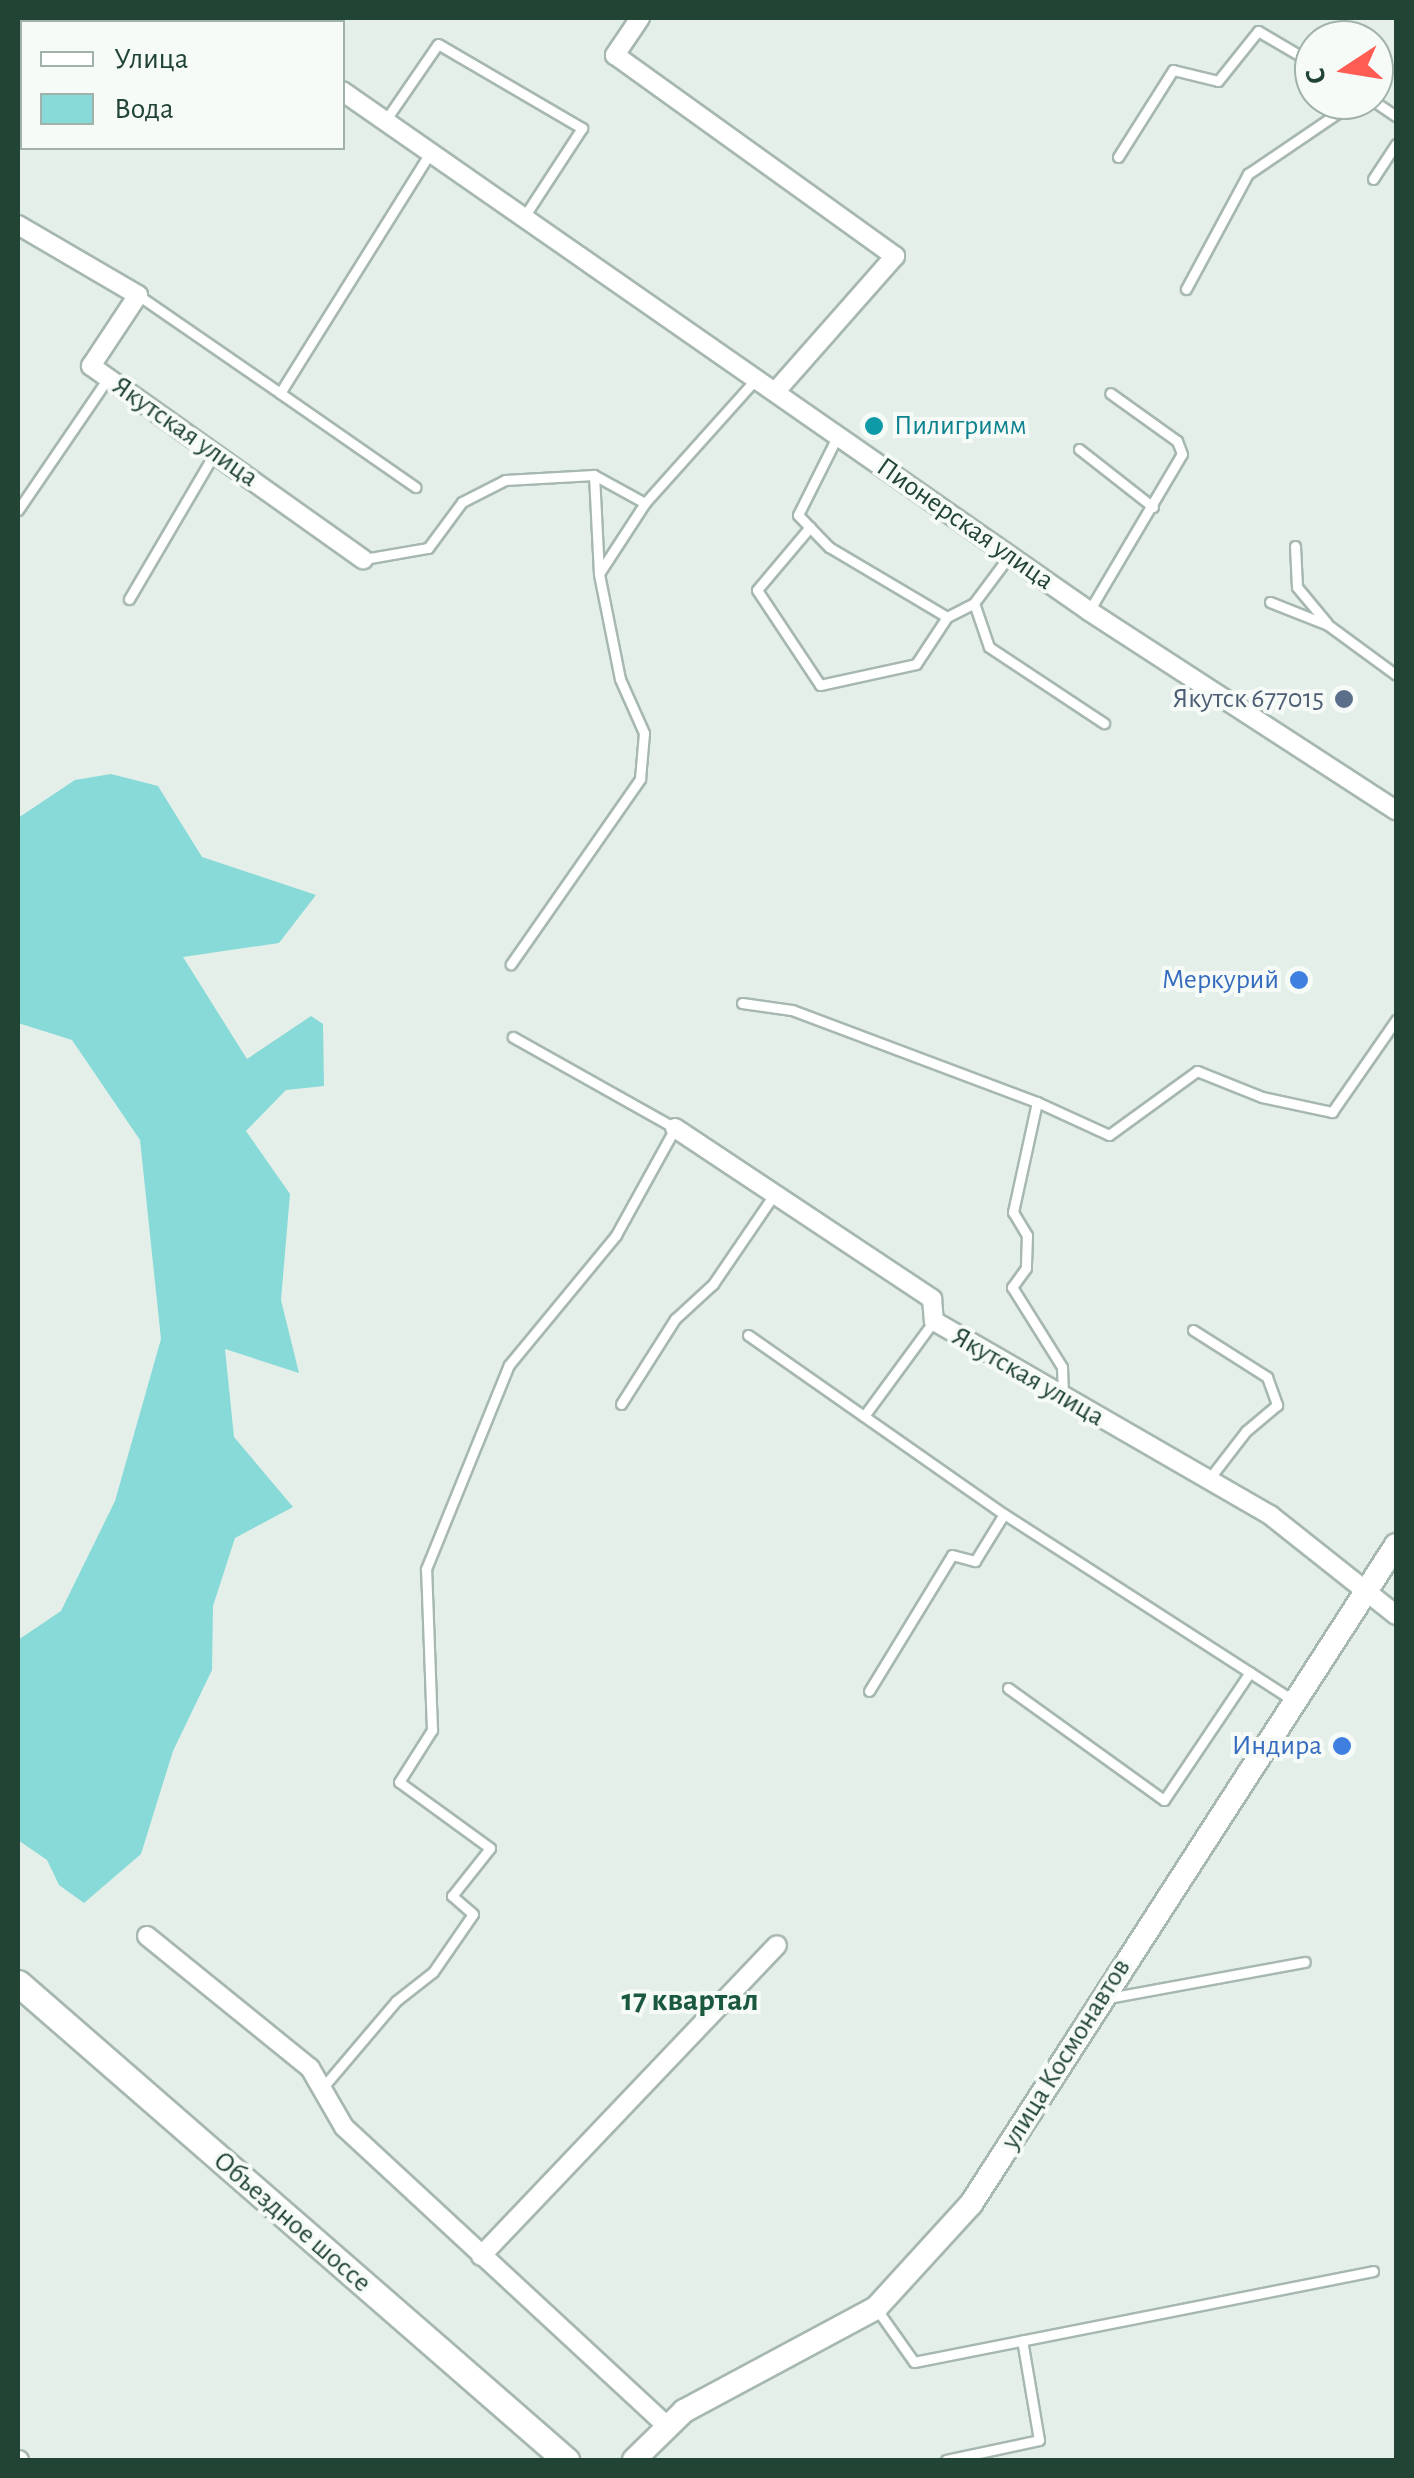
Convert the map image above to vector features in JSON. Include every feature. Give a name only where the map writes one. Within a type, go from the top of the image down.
[{"type":"main road","name":"Объездное шоссе","points":[[18,1983],[566,2460]]},
{"type":"street","points":[[640,18],[615,55],[895,256],[777,390]]},
{"type":"street","name":"Пионерская улица","points":[[345,93],[758,376],[1008,556],[1396,810]]},
{"type":"street","points":[[18,226],[138,295]]},
{"type":"street","name":"Якутская улица","points":[[138,295],[91,366],[362,559]]},
{"type":"street","name":"Якутская улица","points":[[675,1128],[932,1300],[934,1321],[1270,1515],[1364,1594],[1396,1615]]},
{"type":"street","name":"улица Космонавтов","points":[[634,2460],[684,2412],[876,2308],[971,2204],[1292,1700],[1396,1545]]},
{"type":"street","points":[[147,1936],[310,2068],[324,2086],[344,2127],[668,2427]]},
{"type":"street","points":[[480,2256],[777,1946]]},
{"type":"lane","points":[[1118,157],[1173,70],[1218,81],[1258,31],[1294,52]]},
{"type":"lane","points":[[385,121],[438,44],[582,128],[524,218]]},
{"type":"lane","points":[[1186,289],[1248,174],[1328,120]]},
{"type":"lane","points":[[1374,178],[1396,144]]},
{"type":"lane","points":[[280,393],[430,153]]},
{"type":"lane","points":[[138,295],[416,488]]},
{"type":"lane","points":[[599,574],[645,504],[758,376]]},
{"type":"lane","points":[[18,510],[108,378]]},
{"type":"lane","points":[[1089,611],[1178,466],[1178,441],[1110,392]]},
{"type":"lane","points":[[838,434],[798,515],[830,546],[947,618]]},
{"type":"lane","points":[[1079,449],[1153,507]]},
{"type":"lane","points":[[129,599],[214,454]]},
{"type":"lane","points":[[362,559],[428,548],[462,502],[504,480],[594,475],[645,504]]},
{"type":"lane","points":[[512,964],[640,779],[644,733],[620,679],[599,574],[594,475]]},
{"type":"lane","points":[[810,527],[757,590],[820,685],[916,664],[947,618],[974,604],[1008,556]]},
{"type":"lane","points":[[1295,546],[1297,587],[1328,625],[1396,675]]},
{"type":"lane","points":[[1270,602],[1328,625]]},
{"type":"lane","points":[[974,604],[990,646],[1104,722]]},
{"type":"lane","points":[[742,1003],[792,1010],[1037,1102],[1109,1134],[1197,1071],[1262,1097],[1332,1112],[1396,1020]]},
{"type":"lane","points":[[324,2086],[396,2000],[434,1972],[473,1914],[452,1896],[490,1848],[398,1782],[432,1730],[426,1569],[509,1365],[616,1235],[675,1128],[514,1037]]},
{"type":"lane","points":[[1037,1102],[1014,1212],[1027,1235],[1026,1268],[1012,1287],[1062,1367],[1063,1396]]},
{"type":"lane","points":[[621,1404],[675,1319],[713,1284],[773,1196]]},
{"type":"lane","points":[[864,1416],[934,1321]]},
{"type":"lane","points":[[1193,1330],[1267,1377],[1278,1405],[1246,1431],[1208,1481]]},
{"type":"lane","points":[[748,1335],[1004,1514],[1292,1700]]},
{"type":"lane","points":[[870,1691],[952,1555],[974,1561],[1004,1514]]},
{"type":"lane","points":[[1008,1688],[1164,1800],[1250,1672]]},
{"type":"lane","points":[[1100,2000],[1306,1962]]},
{"type":"lane","points":[[876,2308],[914,2362],[1374,2271]]},
{"type":"lane","points":[[946,2460],[1039,2440],[1022,2340]]},
{"type":"water","points":[[111,774],[158,786],[202,857],[316,895],[279,943],[183,957],[247,1059],[311,1016],[323,1024],[324,1086],[286,1090],[246,1131],[290,1194],[281,1300],[299,1373],[225,1349],[234,1437],[293,1507],[235,1538],[213,1606],[212,1670],[173,1751],[141,1854],[84,1903],[59,1885],[47,1860],[18,1840],[18,1640],[61,1611],[115,1501],[161,1339],[140,1140],[72,1040],[18,1023],[18,818],[75,780]]},
{"type":"place","name":"Пилигримм","points":[[874,426]]},
{"type":"place","name":"Якутск 677015","points":[[1344,699]]},
{"type":"place","name":"Меркурий","points":[[1299,980]]},
{"type":"place","name":"Индира","points":[[1342,1746]]},
{"type":"district","name":"17 квартал","points":[[690,2000]]}]
